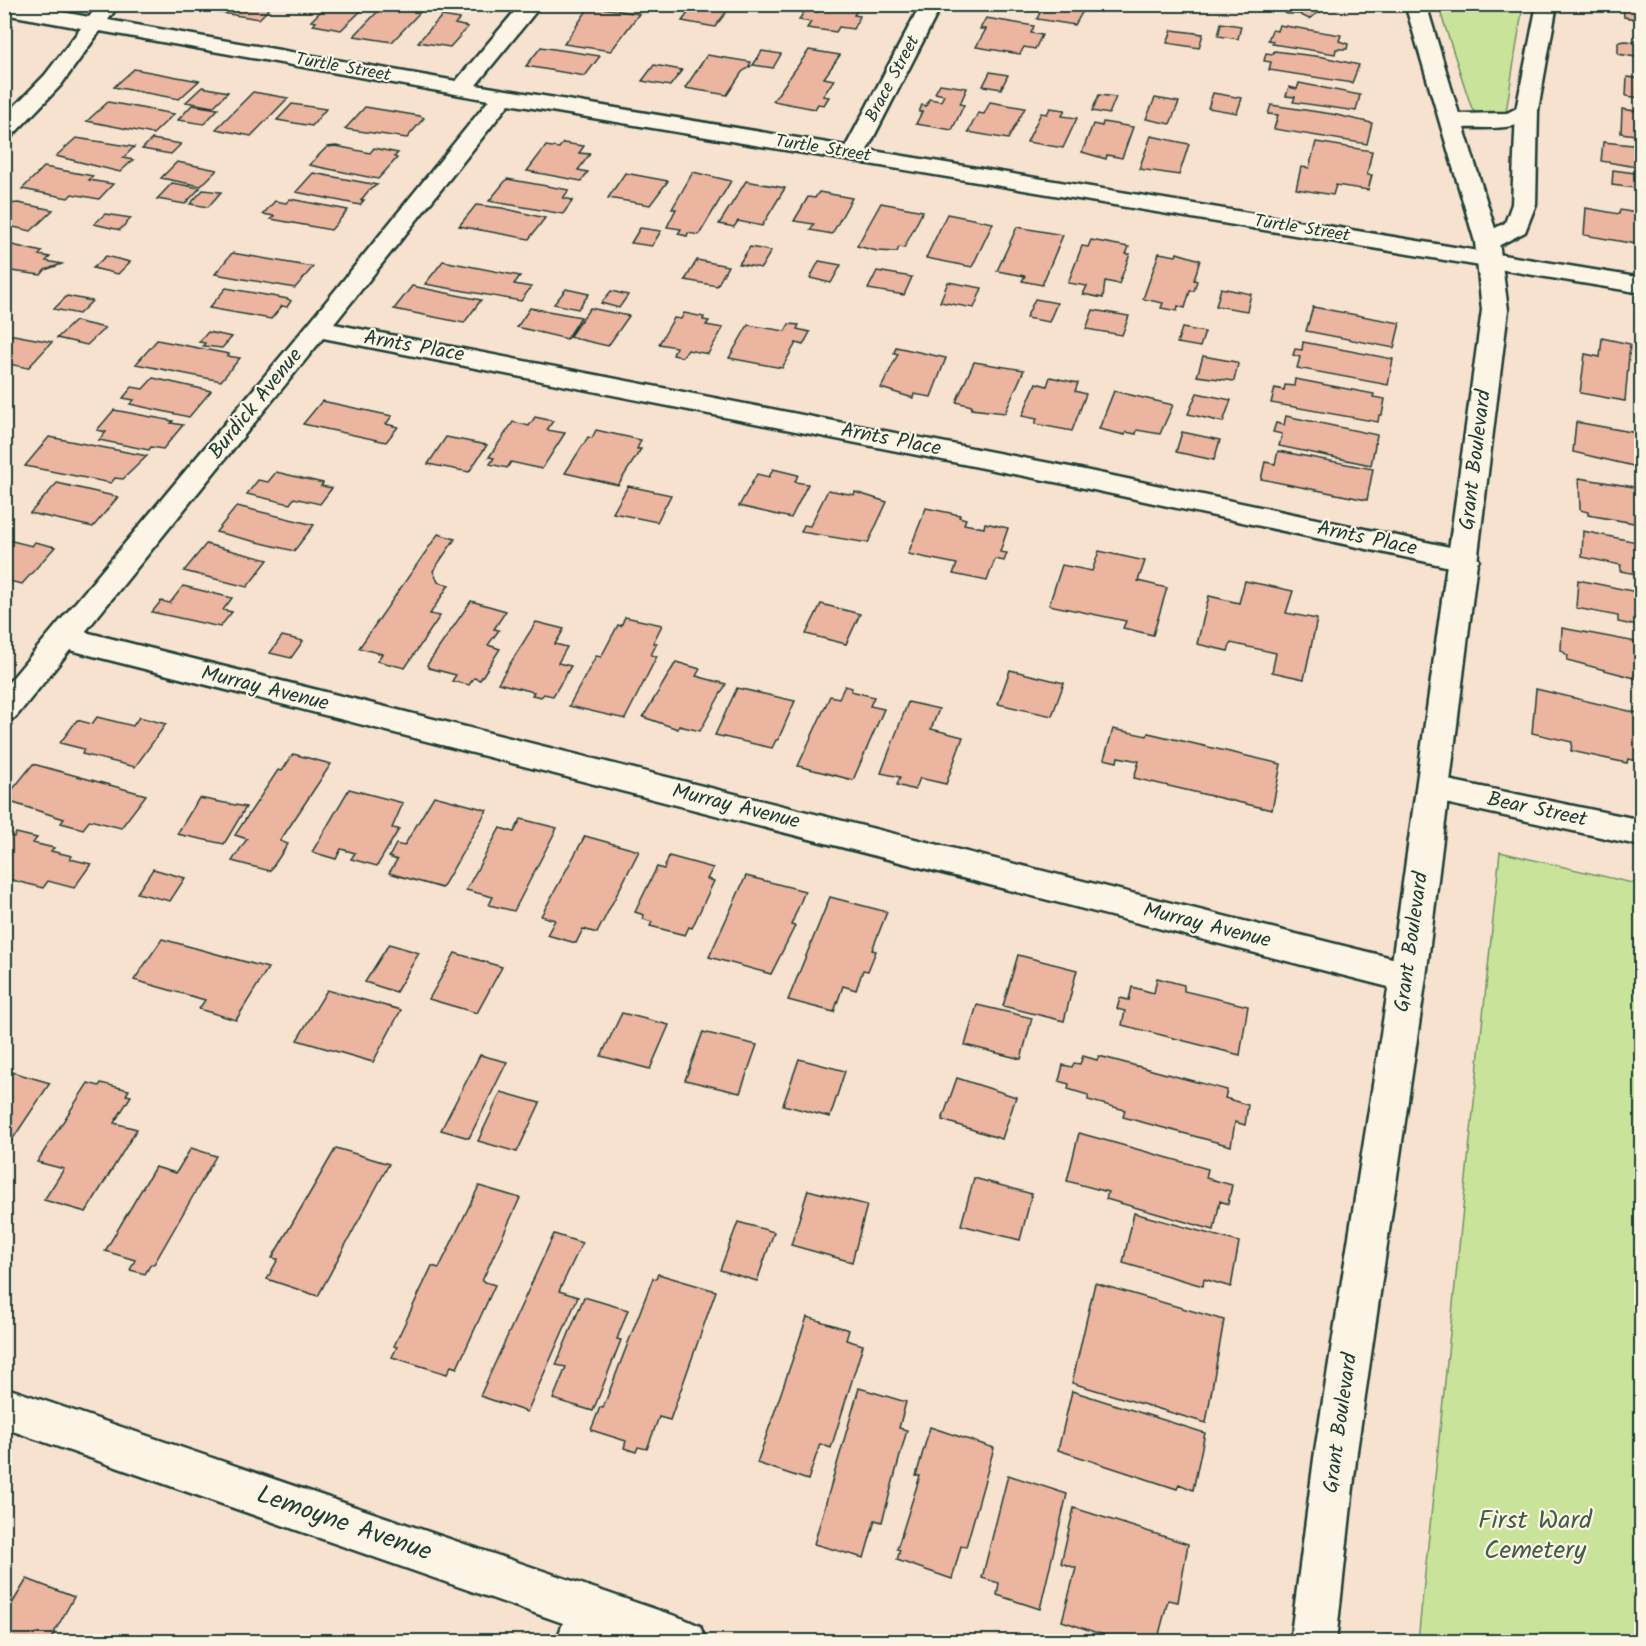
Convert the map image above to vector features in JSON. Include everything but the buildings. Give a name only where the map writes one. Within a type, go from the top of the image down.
[{"type":"street","points":[[461,89],[532,4]]},
{"type":"street","name":"Brace Street","points":[[853,154],[932,4]]},
{"type":"street","name":"Grant Boulevard","points":[[1312,1641],[1336,1451],[1408,977],[1495,310],[1488,251],[1415,4]]},
{"type":"street","points":[[1488,251],[1516,227],[1524,204],[1527,110],[1547,4]]},
{"type":"street","name":"Turtle Street","points":[[4,8],[106,10],[461,89],[853,154],[1488,251],[1641,286]]},
{"type":"street","points":[[4,131],[53,80],[106,10]]},
{"type":"street","name":"Burdick Avenue","points":[[4,710],[317,329],[504,96]]},
{"type":"street","points":[[1450,121],[1512,120],[1527,110]]},
{"type":"street","name":"Arnts Place","points":[[317,329],[415,346],[1075,477],[1464,560]]},
{"type":"street","name":"Murray Avenue","points":[[64,638],[1408,977]]},
{"type":"street","name":"Bear Street","points":[[1433,789],[1641,833]]},
{"type":"street","name":"Lemoyne Avenue","points":[[4,1407],[585,1625],[684,1641]]},
{"type":"green space","points":[[1438,5],[1523,5],[1506,112],[1498,116],[1477,114],[1472,109]]},
{"type":"green space","name":"First Ward Cemetery","points":[[1500,852],[1641,885],[1641,1641],[1418,1641]]}]
